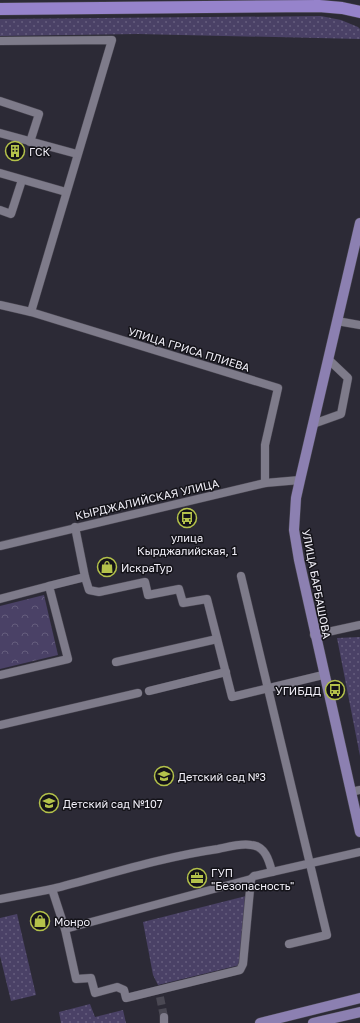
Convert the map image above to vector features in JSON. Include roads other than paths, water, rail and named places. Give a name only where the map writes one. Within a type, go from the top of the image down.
[{"type":"highway","points":[[0,9],[319,6],[360,12]]},
{"type":"main road","name":"УЛИЦА БАРБАШОВА","points":[[360,223],[296,498],[294,530],[323,675],[356,791],[360,832]]},
{"type":"main road","points":[[260,1023],[360,998]]},
{"type":"main road","points":[[313,1023],[360,1012]]},
{"type":"street","points":[[0,41],[112,40],[31,312]]},
{"type":"street","points":[[0,101],[39,114],[30,142]]},
{"type":"street","points":[[0,133],[77,154]]},
{"type":"street","points":[[0,174],[66,192]]},
{"type":"street","points":[[0,210],[11,214],[22,180]]},
{"type":"street","name":"УЛИЦА ГРИСА ПЛИЕВА","points":[[0,305],[31,312],[278,388],[265,445],[265,483]]},
{"type":"street","points":[[337,321],[360,325]]},
{"type":"street","points":[[313,424],[341,414],[348,378],[328,359]]},
{"type":"street","name":"КЫРДЖАЛИЙСКАЯ УЛИЦА","points":[[0,546],[265,483],[300,480]]},
{"type":"street","points":[[75,527],[90,590],[99,592],[145,582],[148,595],[179,589],[183,603],[207,599],[232,697],[323,675]]},
{"type":"street","points":[[241,576],[311,863],[327,935],[289,944]]},
{"type":"street","points":[[0,599],[86,577]]},
{"type":"street","points":[[0,675],[68,659],[49,586]]},
{"type":"street","points":[[314,636],[360,625]]},
{"type":"street","points":[[116,662],[218,639]]},
{"type":"street","points":[[148,691],[226,672]]},
{"type":"street","points":[[0,724],[138,693]]},
{"type":"street","points":[[0,899],[52,889],[187,854],[242,845],[252,845],[261,849],[267,856],[272,872]]},
{"type":"street","points":[[65,929],[251,879],[254,876],[360,852]]},
{"type":"street","points":[[52,889],[65,929],[76,979],[91,978],[95,993],[117,987],[124,990],[126,998],[159,994],[240,970],[243,964],[251,879]]},
{"type":"tunnel","points":[[160,997],[164,1017]]},
{"type":"place","name":"ГСК","points":[[15,151]]},
{"type":"place","name":"улица Кырджалийская, 1","points":[[187,518]]},
{"type":"place","name":"ИскраТур","points":[[107,567]]},
{"type":"place","name":"УГИБДД","points":[[335,690]]},
{"type":"place","name":"Детский сад №3","points":[[164,776]]},
{"type":"place","name":"Детский сад №107","points":[[49,803]]},
{"type":"place","name":"ГУП \"Безопасность\"","points":[[197,878]]},
{"type":"place","name":"Монро","points":[[40,921]]}]
